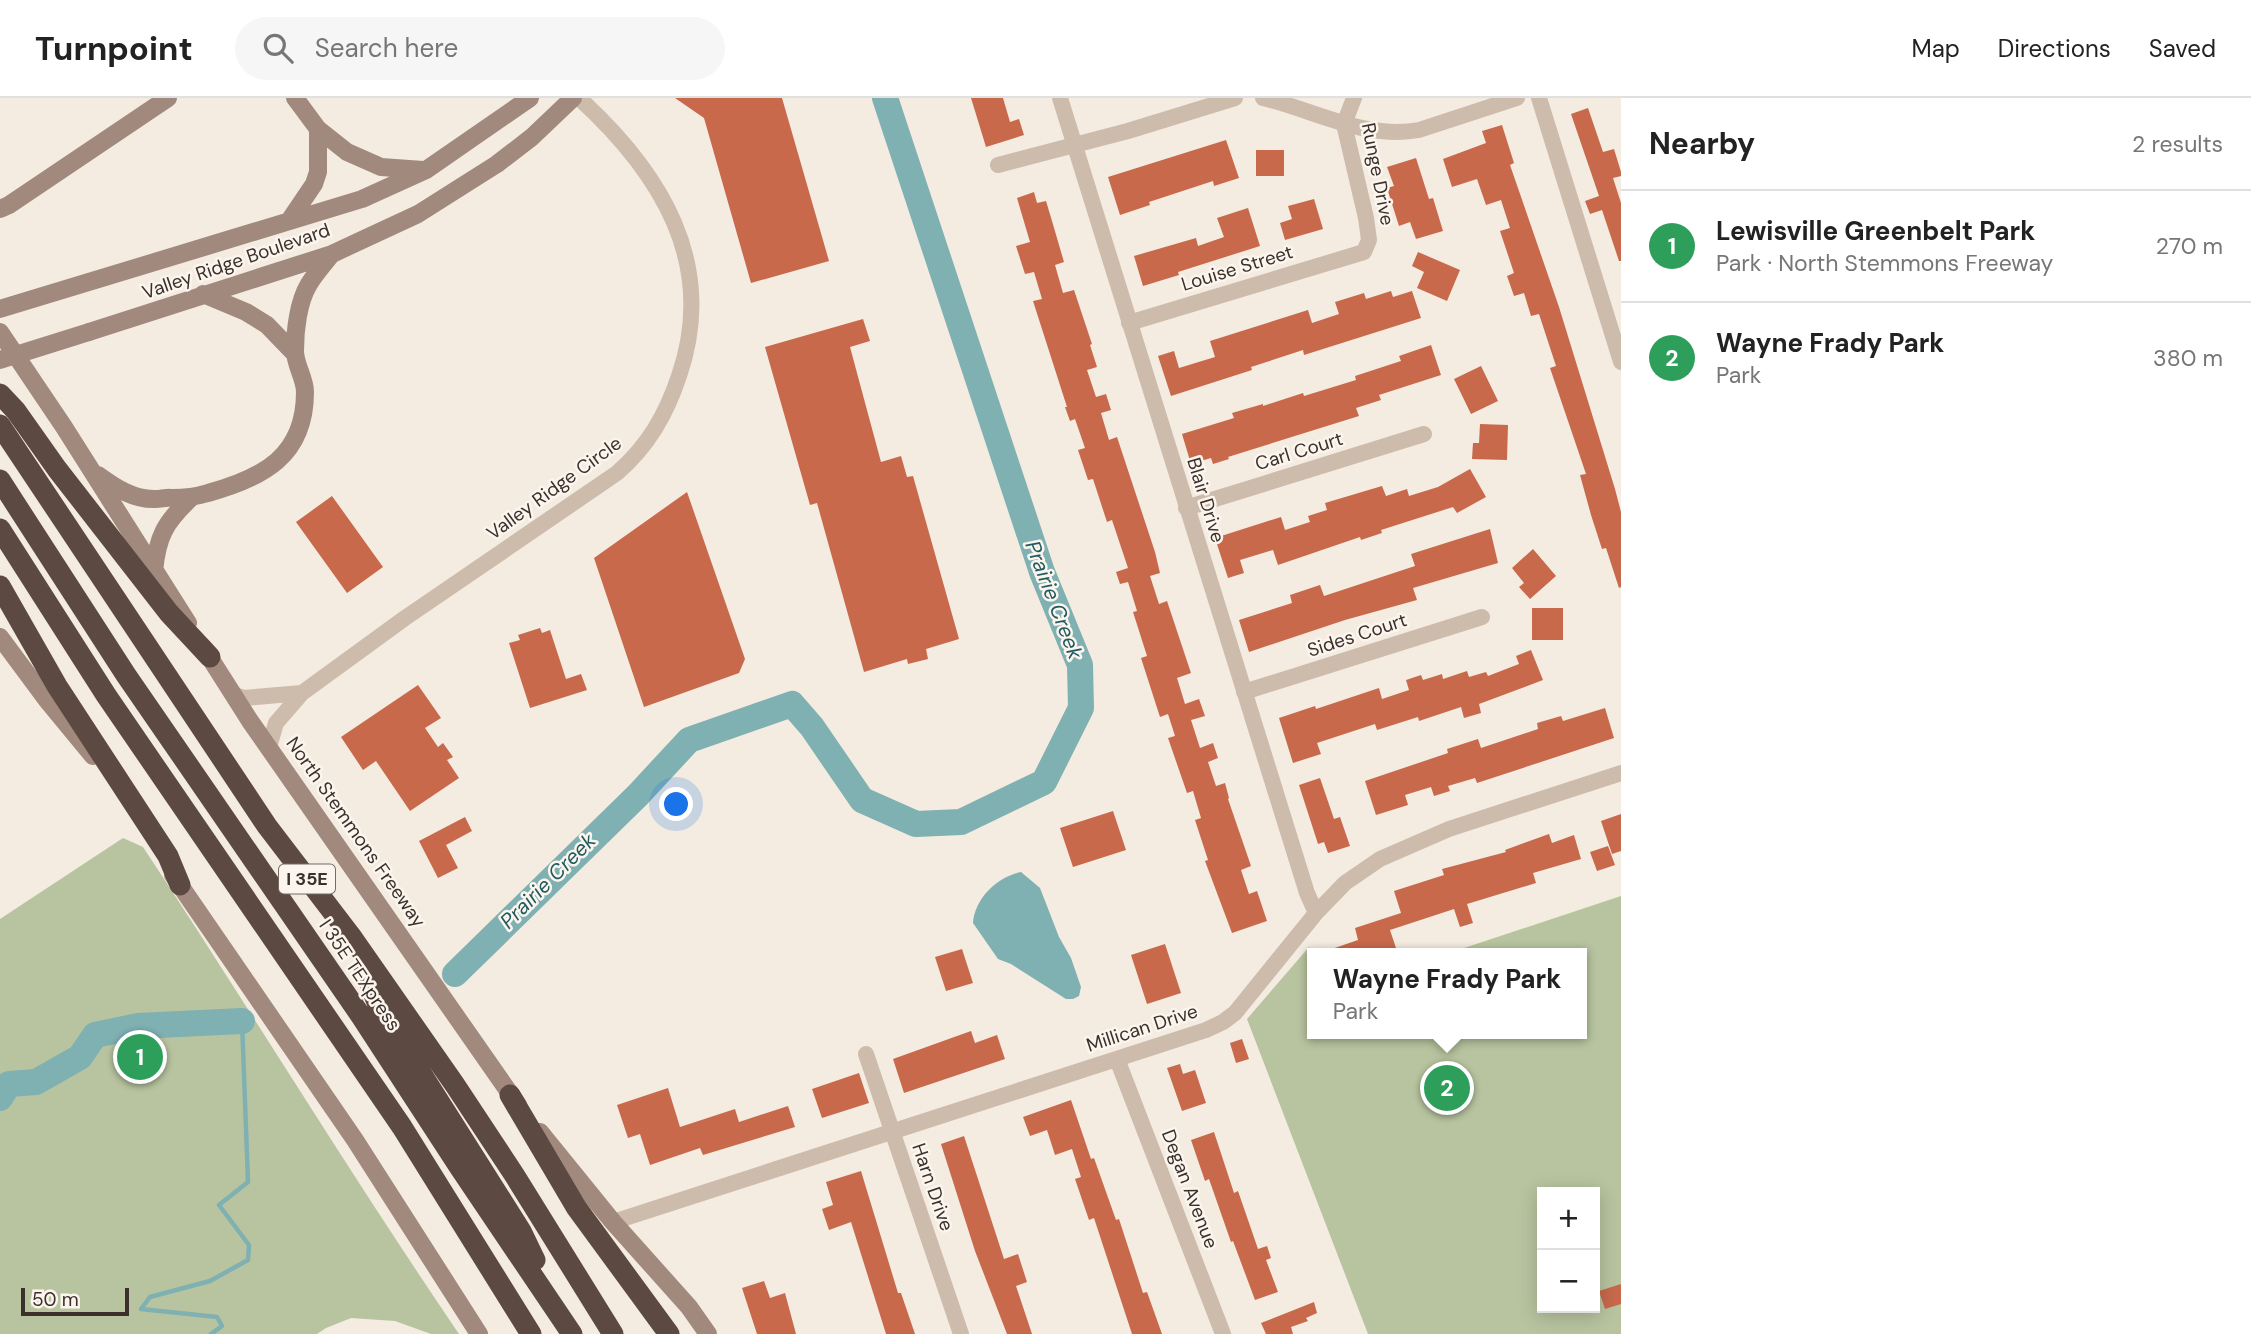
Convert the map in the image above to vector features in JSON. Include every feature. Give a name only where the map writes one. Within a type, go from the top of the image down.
[{"type":"highway","points":[[0,394],[169,613],[210,657]]},
{"type":"highway","name":"I 35E","points":[[0,425],[267,826],[351,936],[508,1165],[613,1334]]},
{"type":"highway","name":"I 35E TEXpress","points":[[0,480],[125,675],[361,1016],[568,1328]]},
{"type":"highway","points":[[0,529],[106,695],[402,1127],[531,1334]]},
{"type":"highway","points":[[0,586],[57,685],[168,856],[180,885]]},
{"type":"highway","points":[[351,936],[378,1005],[521,1231],[568,1328]]},
{"type":"highway","points":[[510,1095],[576,1207],[669,1334]]},
{"type":"highway","points":[[518,1311],[545,1334]]},
{"type":"main road","points":[[3,211],[168,98]]},
{"type":"main road","points":[[295,98],[318,129],[347,152],[381,167],[426,170]]},
{"type":"main road","name":"Valley Ridge Boulevard","points":[[0,309],[362,199],[426,170],[530,98]]},
{"type":"main road","name":"Valley Ridge Boulevard","points":[[0,359],[332,254],[418,214],[468,184],[532,137],[573,98]]},
{"type":"main road","points":[[289,221],[314,184],[318,172],[318,129]]},
{"type":"main road","points":[[93,471],[115,487],[135,496],[156,499],[191,498],[243,482],[275,465],[287,453],[296,438],[303,418],[305,389],[295,354],[300,305],[307,286],[332,254]]},
{"type":"main road","points":[[203,294],[246,312],[267,325],[295,354]]},
{"type":"main road","name":"North Stemmons Freeway","points":[[0,332],[93,471],[234,695],[510,1095],[613,1222],[690,1307],[708,1334]]},
{"type":"main road","points":[[155,572],[156,554],[162,532],[191,498]]},
{"type":"main road","points":[[0,638],[93,756],[355,1140],[478,1334]]},
{"type":"street","name":"Valley Ridge Circle","points":[[269,747],[276,723],[302,693],[405,618],[617,473],[636,456],[670,405],[685,360],[692,319],[693,288],[683,245],[667,205],[638,159],[579,98]]},
{"type":"street","name":"Blair Drive","points":[[1060,98],[1186,508],[1307,893],[1316,913]]},
{"type":"street","points":[[998,165],[1235,98]]},
{"type":"street","points":[[1263,98],[1344,124],[1403,133],[1517,98]]},
{"type":"street","name":"Runge Drive","points":[[1353,98],[1344,124],[1369,240],[1364,252],[1358,254]]},
{"type":"street","points":[[1539,98],[1621,362]]},
{"type":"street","name":"Louise Street","points":[[1129,323],[1358,254]]},
{"type":"street","name":"Carl Court","points":[[1186,508],[1424,435]]},
{"type":"street","name":"Sides Court","points":[[1244,692],[1482,617]]},
{"type":"street","points":[[234,695],[244,698],[302,693]]},
{"type":"street","name":"Millican Drive","points":[[613,1222],[1206,1030],[1235,1013],[1316,913],[1345,883],[1380,859],[1449,829],[1621,773]]},
{"type":"street","name":"Harn Drive","points":[[866,1054],[961,1334]]},
{"type":"street","name":"Degan Avenue","points":[[1117,1059],[1223,1334]]},
{"type":"green space","points":[[123,838],[143,847],[459,1334],[431,1334],[395,1321],[351,1318],[317,1334],[0,1334],[0,919]]},
{"type":"green space","points":[[1621,896],[1621,1334],[1368,1334],[1247,1019],[1307,949],[1307,1039],[1587,1039],[1587,948],[1464,948]]},
{"type":"water","points":[[1021,872],[1040,888],[1059,937],[1071,958],[1081,987],[1079,996],[1073,999],[1066,999],[1011,964],[998,959],[973,923],[978,905],[989,890],[1004,879]]},
{"type":"building","points":[[675,98],[782,98],[829,261],[751,283],[704,118]]},
{"type":"building","points":[[971,98],[1003,98],[1010,122],[1019,119],[1024,135],[986,147]]},
{"type":"building","points":[[1588,108],[1603,152],[1614,149],[1621,172],[1621,176],[1613,178],[1621,203],[1621,261],[1602,210],[1590,214],[1585,201],[1599,196],[1571,114]]},
{"type":"building","points":[[1502,125],[1514,163],[1510,165],[1559,307],[1621,512],[1619,588],[1606,548],[1602,549],[1591,515],[1580,475],[1586,474],[1550,368],[1556,366],[1539,314],[1531,316],[1524,293],[1514,296],[1507,276],[1514,273],[1500,231],[1510,228],[1501,200],[1486,205],[1477,179],[1452,187],[1443,159],[1486,143],[1482,131]]},
{"type":"building","points":[[1226,140],[1239,178],[1214,186],[1213,181],[1149,202],[1150,205],[1120,215],[1108,177]]},
{"type":"building","points":[[1256,150],[1284,150],[1284,176],[1256,176]]},
{"type":"building","points":[[1416,158],[1443,231],[1416,239],[1410,222],[1399,226],[1387,188],[1394,186],[1387,167]]},
{"type":"building","points":[[1034,192],[1037,203],[1046,201],[1064,262],[1055,265],[1063,293],[1074,290],[1092,344],[1090,345],[1097,367],[1087,370],[1096,397],[1106,394],[1111,410],[1101,413],[1109,440],[1117,437],[1155,552],[1160,573],[1150,576],[1159,604],[1167,601],[1191,673],[1177,678],[1185,704],[1199,699],[1205,716],[1191,720],[1200,748],[1213,743],[1218,758],[1208,762],[1216,786],[1225,783],[1251,866],[1241,870],[1249,894],[1257,891],[1267,921],[1232,933],[1205,861],[1208,860],[1195,820],[1201,818],[1193,791],[1187,793],[1168,738],[1175,736],[1168,714],[1160,717],[1141,658],[1147,656],[1133,612],[1137,611],[1128,582],[1120,584],[1116,572],[1128,568],[1112,520],[1107,522],[1093,479],[1088,480],[1078,450],[1085,448],[1075,419],[1070,421],[1065,407],[1033,301],[1042,299],[1034,272],[1025,274],[1016,246],[1030,242],[1017,198]]},
{"type":"building","points":[[1314,199],[1323,229],[1285,240],[1280,223],[1292,219],[1288,206]]},
{"type":"building","points":[[1248,208],[1260,246],[1143,286],[1134,256],[1196,238],[1198,246],[1224,237],[1217,218]]},
{"type":"building","points":[[1418,252],[1460,270],[1447,301],[1417,288],[1424,272],[1412,266]]},
{"type":"building","points":[[1391,291],[1393,297],[1412,291],[1421,318],[1304,355],[1303,350],[1251,367],[1252,370],[1171,396],[1158,356],[1174,351],[1179,368],[1215,357],[1210,341],[1308,310],[1312,323],[1339,314],[1335,302],[1364,293],[1366,299]]},
{"type":"building","points":[[863,319],[870,341],[850,347],[881,462],[901,456],[907,477],[913,476],[959,639],[926,649],[928,659],[908,664],[907,659],[864,672],[817,503],[810,505],[765,347]]},
{"type":"building","points":[[1431,345],[1441,375],[1379,395],[1381,400],[1356,408],[1359,416],[1213,464],[1211,458],[1191,464],[1182,434],[1234,418],[1232,413],[1356,380],[1355,376],[1401,361],[1399,356]]},
{"type":"building","points":[[1481,366],[1498,401],[1471,414],[1454,379]]},
{"type":"building","points":[[1480,424],[1508,425],[1507,460],[1472,459],[1473,443],[1479,443]]},
{"type":"building","points":[[1470,469],[1486,497],[1457,513],[1453,507],[1381,530],[1382,533],[1361,540],[1360,537],[1278,565],[1273,550],[1240,560],[1244,573],[1228,578],[1215,538],[1281,517],[1285,530],[1310,522],[1308,516],[1327,510],[1325,503],[1382,486],[1386,496],[1407,489],[1409,496],[1438,487]]},
{"type":"building","points":[[687,492],[745,659],[739,673],[644,707],[594,558]]},
{"type":"building","points":[[332,496],[383,567],[347,593],[296,522]]},
{"type":"building","points":[[1490,529],[1498,563],[1413,588],[1417,600],[1345,620],[1249,652],[1239,620],[1292,603],[1290,595],[1320,585],[1324,596],[1415,566],[1411,554]]},
{"type":"building","points":[[1533,549],[1556,576],[1530,599],[1519,587],[1524,583],[1512,568]]},
{"type":"building","points":[[1532,608],[1563,608],[1563,640],[1532,640]]},
{"type":"building","points":[[540,628],[542,633],[550,630],[566,679],[581,674],[587,690],[530,708],[509,643],[520,640],[518,635]]},
{"type":"building","points":[[1531,650],[1543,680],[1479,704],[1481,713],[1464,718],[1461,707],[1419,721],[1418,717],[1377,730],[1375,724],[1317,743],[1321,754],[1293,763],[1279,718],[1379,688],[1382,699],[1409,690],[1406,680],[1421,675],[1423,680],[1442,674],[1443,679],[1467,671],[1469,677],[1486,672],[1488,676],[1519,664],[1516,656]]},
{"type":"building","points":[[418,685],[441,718],[425,728],[438,747],[443,743],[453,757],[447,760],[459,778],[410,811],[376,761],[363,770],[341,737]]},
{"type":"building","points":[[1605,708],[1614,738],[1477,783],[1475,778],[1448,786],[1450,791],[1434,796],[1431,787],[1405,795],[1408,805],[1376,815],[1365,781],[1448,753],[1447,749],[1478,739],[1481,748],[1538,729],[1537,723],[1561,716],[1563,721]]},
{"type":"building","points":[[1320,778],[1334,819],[1340,817],[1350,846],[1328,853],[1324,842],[1318,844],[1299,785]]},
{"type":"building","points":[[1113,811],[1126,850],[1073,867],[1060,828]]},
{"type":"building","points":[[1621,814],[1621,851],[1612,854],[1601,821]]},
{"type":"building","points":[[465,817],[472,831],[446,845],[458,868],[438,878],[419,841]]},
{"type":"building","points":[[1549,834],[1552,843],[1574,835],[1581,859],[1533,873],[1536,883],[1467,904],[1473,923],[1460,927],[1454,909],[1390,930],[1396,948],[1335,948],[1358,940],[1355,928],[1401,913],[1394,891],[1444,875],[1442,869],[1506,852],[1505,850]]},
{"type":"building","points":[[1608,846],[1615,865],[1597,871],[1590,852]]},
{"type":"building","points":[[1165,944],[1181,993],[1147,1004],[1131,955]]},
{"type":"building","points":[[962,949],[973,983],[946,991],[935,957]]},
{"type":"building","points":[[971,1031],[975,1043],[997,1035],[1005,1059],[904,1093],[893,1059]]},
{"type":"building","points":[[1242,1039],[1249,1059],[1236,1063],[1230,1043]]},
{"type":"building","points":[[1180,1064],[1183,1074],[1195,1070],[1206,1103],[1182,1111],[1167,1068]]},
{"type":"building","points":[[859,1073],[869,1103],[822,1118],[812,1089]]},
{"type":"building","points":[[668,1088],[680,1127],[735,1109],[739,1122],[788,1106],[795,1127],[703,1155],[700,1148],[650,1165],[640,1134],[628,1138],[617,1105]]},
{"type":"building","points":[[1071,1100],[1091,1159],[1094,1158],[1116,1220],[1119,1219],[1143,1293],[1147,1292],[1162,1334],[1132,1334],[1094,1218],[1089,1220],[1075,1179],[1081,1177],[1072,1149],[1055,1155],[1047,1130],[1030,1136],[1023,1117]]},
{"type":"building","points":[[1214,1132],[1234,1193],[1238,1191],[1258,1249],[1267,1246],[1271,1258],[1266,1260],[1278,1292],[1255,1300],[1209,1179],[1205,1181],[1191,1140]]},
{"type":"building","points":[[964,1136],[1004,1259],[1018,1254],[1027,1282],[1016,1286],[1032,1334],[1007,1334],[975,1251],[941,1144]]},
{"type":"building","points":[[861,1171],[898,1293],[901,1293],[915,1334],[886,1334],[851,1222],[829,1230],[822,1209],[833,1205],[826,1182]]},
{"type":"building","points":[[764,1281],[770,1298],[785,1293],[796,1334],[757,1334],[742,1288]]},
{"type":"building","points":[[1621,1284],[1621,1304],[1605,1309],[1600,1291]]},
{"type":"building","points":[[1314,1302],[1317,1313],[1306,1318],[1308,1321],[1291,1327],[1293,1334],[1266,1334],[1261,1323]]},
{"type":"waterway","name":"Prairie Creek","points":[[455,974],[638,795],[689,740],[792,704],[812,727],[862,800],[916,824],[961,822],[1044,782],[1081,708],[1080,665],[1042,572],[885,98]]},
{"type":"waterway","points":[[211,1334],[222,1326],[217,1317],[141,1309],[150,1297],[210,1281],[248,1260],[249,1245],[219,1205],[248,1182],[242,1021]]},
{"type":"waterway","name":"Prairie Creek","points":[[0,1098],[9,1084],[36,1082],[80,1057],[95,1035],[138,1026],[242,1021]]},
{"type":"place","name":"Lewisville Greenbelt Park","points":[[140,1057]]},
{"type":"place","name":"Wayne Frady Park","points":[[1447,1088]]}]
